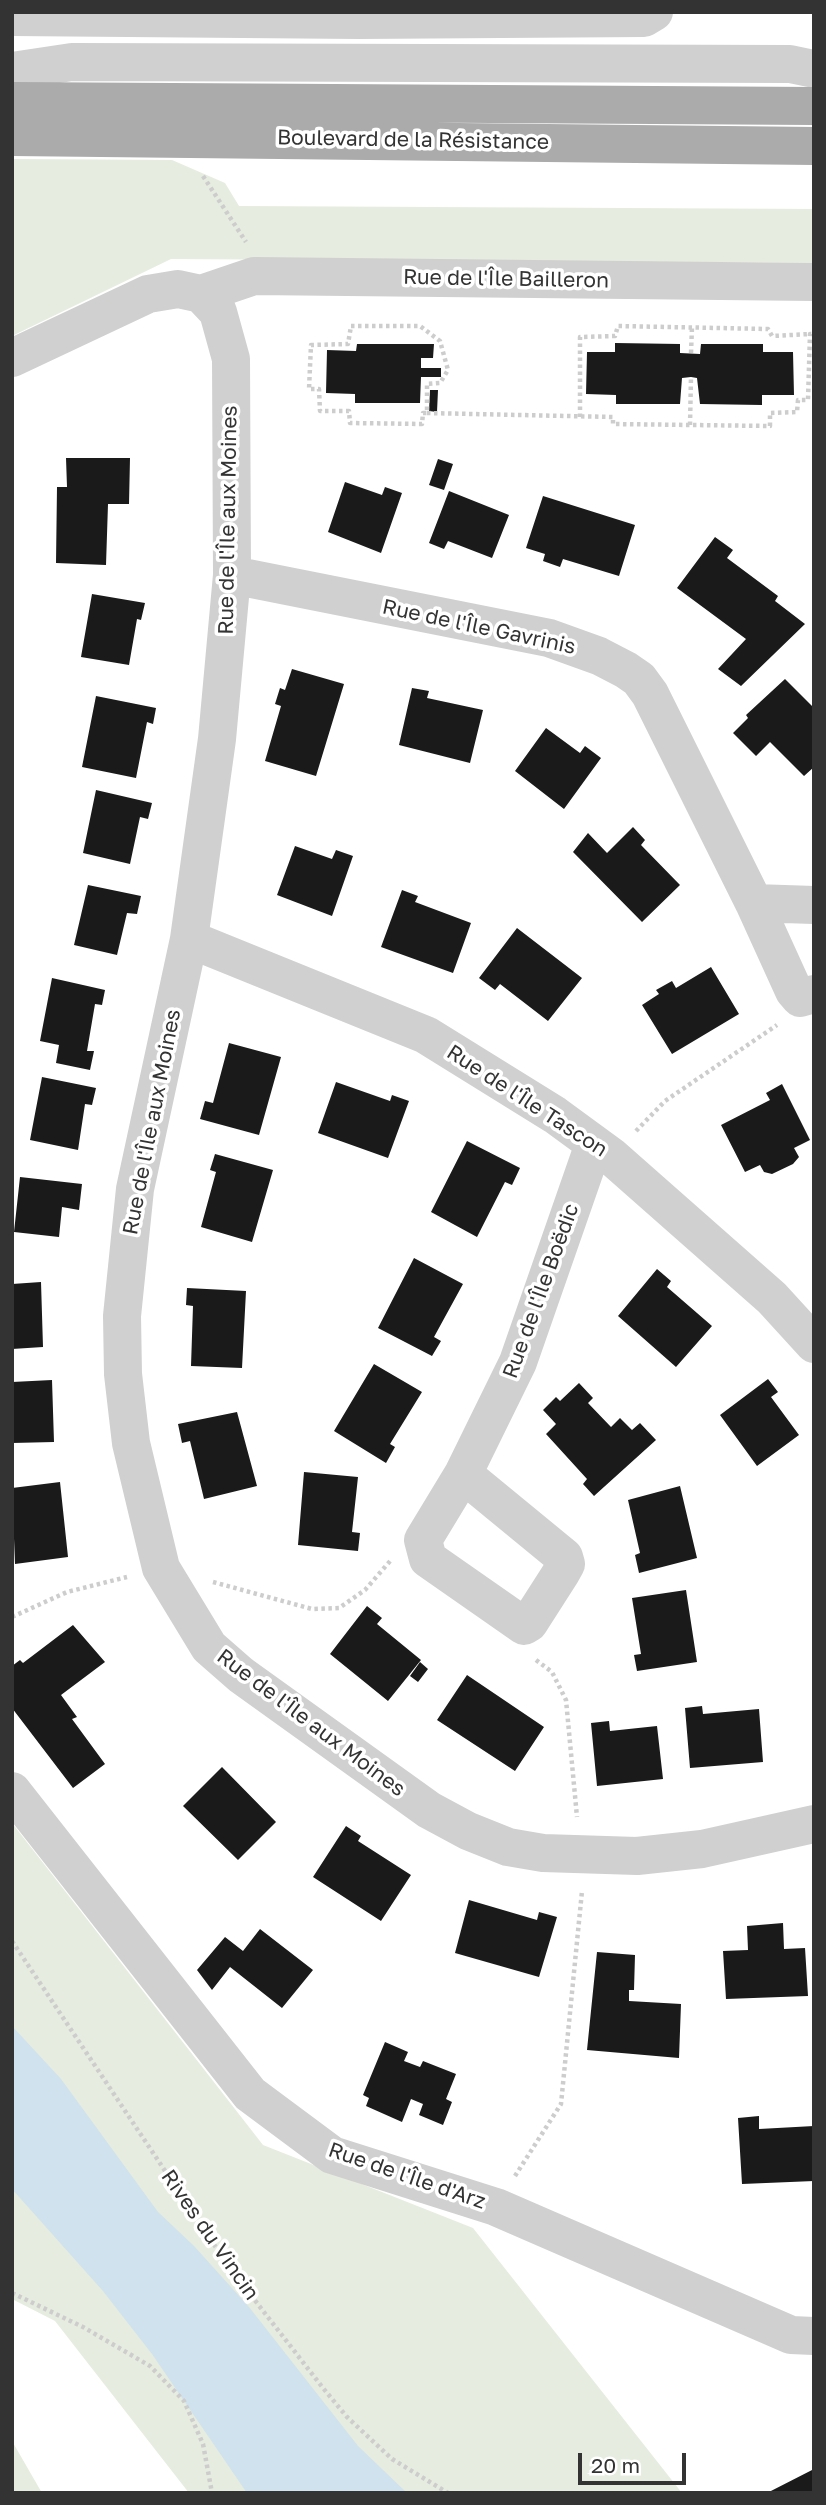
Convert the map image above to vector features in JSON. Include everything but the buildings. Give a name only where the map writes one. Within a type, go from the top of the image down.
[{"type":"main road","name":"Boulevard de la Résistance","points":[[12,101],[814,106]]},
{"type":"main road","name":"Boulevard de la Résistance","points":[[12,137],[814,146]]},
{"type":"street","points":[[12,17],[644,18],[654,12]]},
{"type":"street","points":[[12,71],[72,62],[790,64],[814,69]]},
{"type":"street","name":"Rue de l'Île Bailleron","points":[[201,294],[254,276],[814,282]]},
{"type":"street","points":[[12,358],[148,294],[178,289],[201,294]]},
{"type":"street","name":"Rue de l'Île aux Moines","points":[[201,294],[218,312],[231,359],[232,575],[217,739],[188,939],[135,1189],[122,1316],[123,1374],[131,1443],[161,1568],[209,1647],[302,1721],[429,1810],[468,1831],[508,1847],[585,1856],[637,1856],[702,1849],[814,1824]]},
{"type":"street","name":"Rue de l'Île Gavrinis","points":[[232,575],[549,638],[600,656],[639,679],[650,694],[754,903],[807,996]]},
{"type":"street","points":[[754,903],[814,905]]},
{"type":"street","name":"Rue de l'Île Tascon","points":[[188,939],[426,1035],[555,1115],[603,1150],[772,1298],[814,1345]]},
{"type":"street","name":"Rue de l'Île Boëdic","points":[[424,1550],[423,1540],[463,1474],[518,1362],[603,1150]]},
{"type":"street","points":[[424,1550],[428,1559],[524,1626],[529,1623],[566,1564],[564,1557],[463,1474]]},
{"type":"street","name":"Rue de l'Île d'Arz","points":[[12,1791],[250,2094],[332,2155],[496,2207],[791,2335],[814,2336]]},
{"type":"path","points":[[196,165],[251,251],[254,276]]},
{"type":"path","points":[[427,414],[428,384],[440,383],[448,370],[440,341],[419,326],[351,326],[348,344],[311,345],[309,389],[319,389],[320,411],[349,411],[350,423],[422,424],[423,413],[427,414],[580,417],[613,417],[613,424],[770,426],[770,413],[797,412],[798,400],[808,400],[812,334],[772,336],[768,329],[618,326],[615,335],[580,337],[580,417]]},
{"type":"path","points":[[691,353],[692,327]]},
{"type":"path","points":[[690,425],[691,377]]},
{"type":"path","points":[[603,1150],[665,1101],[786,1019],[807,996]]},
{"type":"path","points":[[270,1597],[312,1609],[339,1608],[365,1590],[390,1560],[424,1550]]},
{"type":"path","points":[[12,1617],[67,1591],[161,1568]]},
{"type":"path","points":[[496,2207],[561,2104],[585,1856],[579,1834],[566,1700],[552,1672],[530,1655],[524,1626]]},
{"type":"path","name":"Rives du Vincin","points":[[12,1941],[229,2267],[315,2377],[347,2417],[392,2459],[448,2493]]},
{"type":"path","points":[[12,2293],[83,2327],[150,2366],[184,2401],[203,2444],[212,2493]]},
{"type":"shaded area","points":[[12,159],[172,160],[225,183],[239,206],[814,209],[814,263],[171,259],[12,336]]},
{"type":"shaded area","points":[[12,1823],[263,2145],[473,2228],[682,2493],[189,2493],[55,2321],[12,2299]]},
{"type":"shaded area","points":[[12,2441],[42,2493],[12,2493]]},
{"type":"water","points":[[12,2026],[61,2079],[158,2212],[194,2246],[249,2307],[358,2446],[407,2493],[247,2493],[152,2354],[103,2291],[12,2189]]}]
